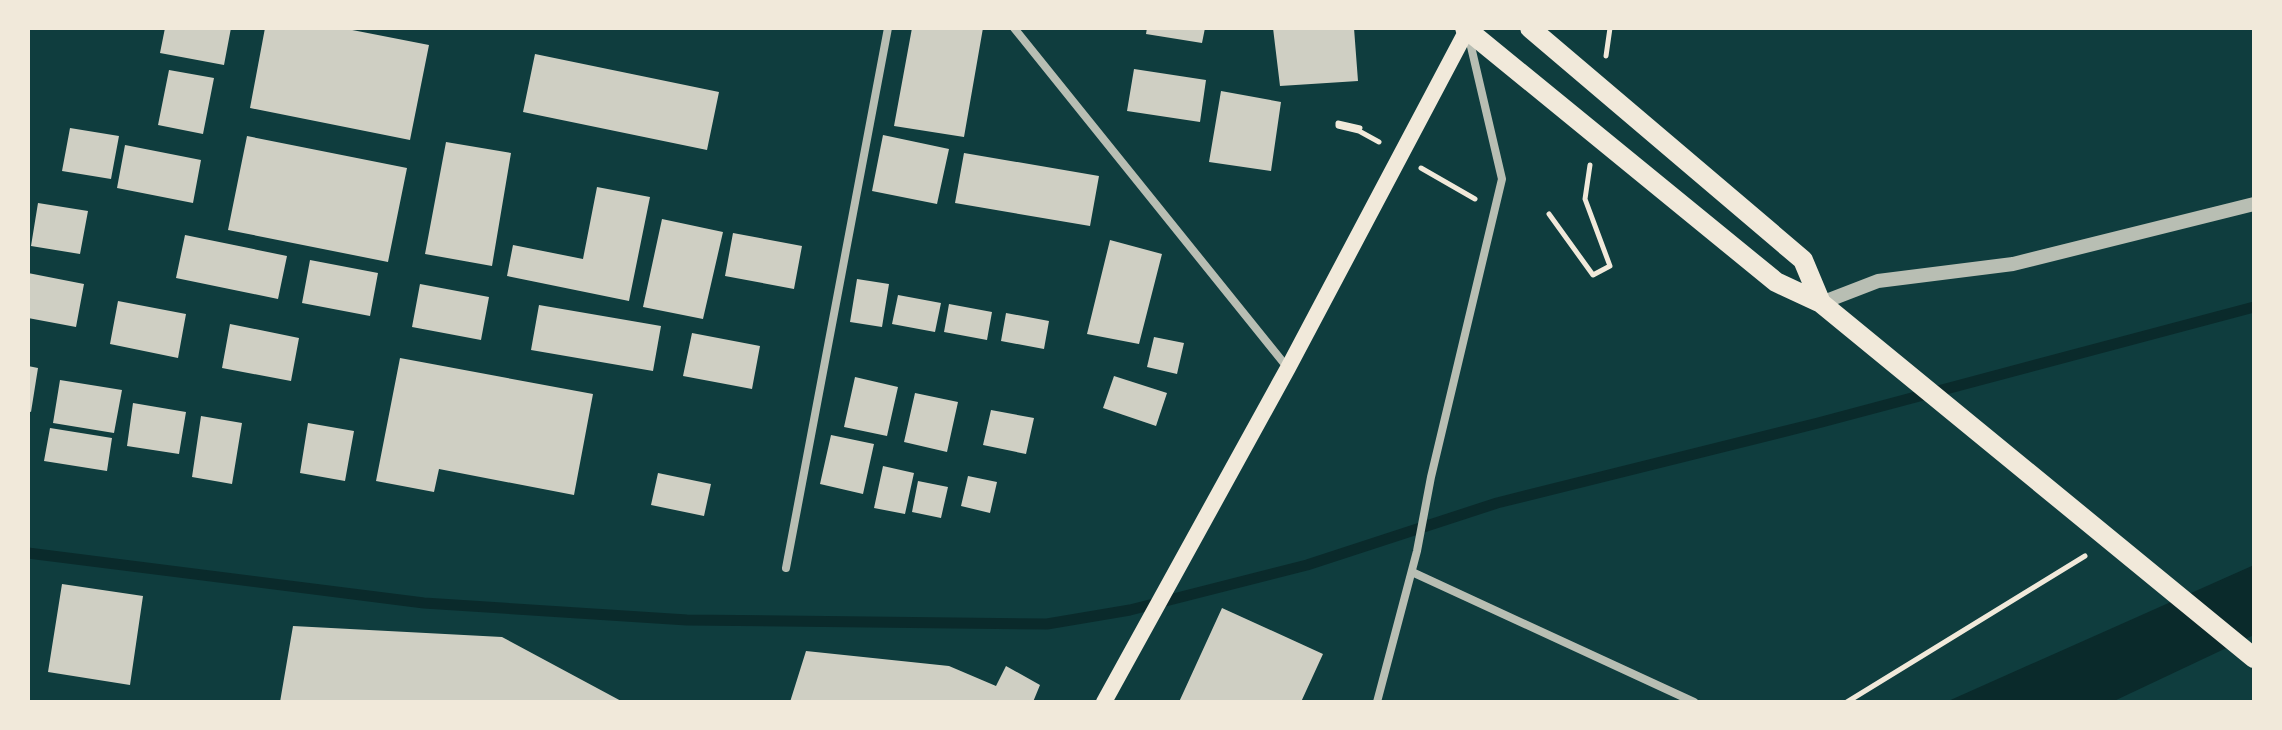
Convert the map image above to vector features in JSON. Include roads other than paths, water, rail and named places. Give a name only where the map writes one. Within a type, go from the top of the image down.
[{"type":"main road","points":[[1530,28],[1803,260],[1821,303]]},
{"type":"main road","points":[[1104,702],[1288,368],[1467,29],[1776,282],[1821,303],[2254,658]]},
{"type":"street","points":[[786,568],[888,28]]},
{"type":"street","points":[[1014,28],[1288,368]]},
{"type":"street","points":[[1377,702],[1412,572],[1431,477],[1502,179],[1467,29]]},
{"type":"street","points":[[1821,303],[1878,281],[2013,264],[2254,204]]},
{"type":"street","points":[[1412,572],[1694,702]]},
{"type":"water","points":[[2254,565],[2254,635],[2112,702],[1946,702]]},
{"type":"waterway","points":[[28,553],[424,603],[687,620],[1047,624],[1130,610],[1307,565],[1497,503],[1818,423],[2254,307]]}]
